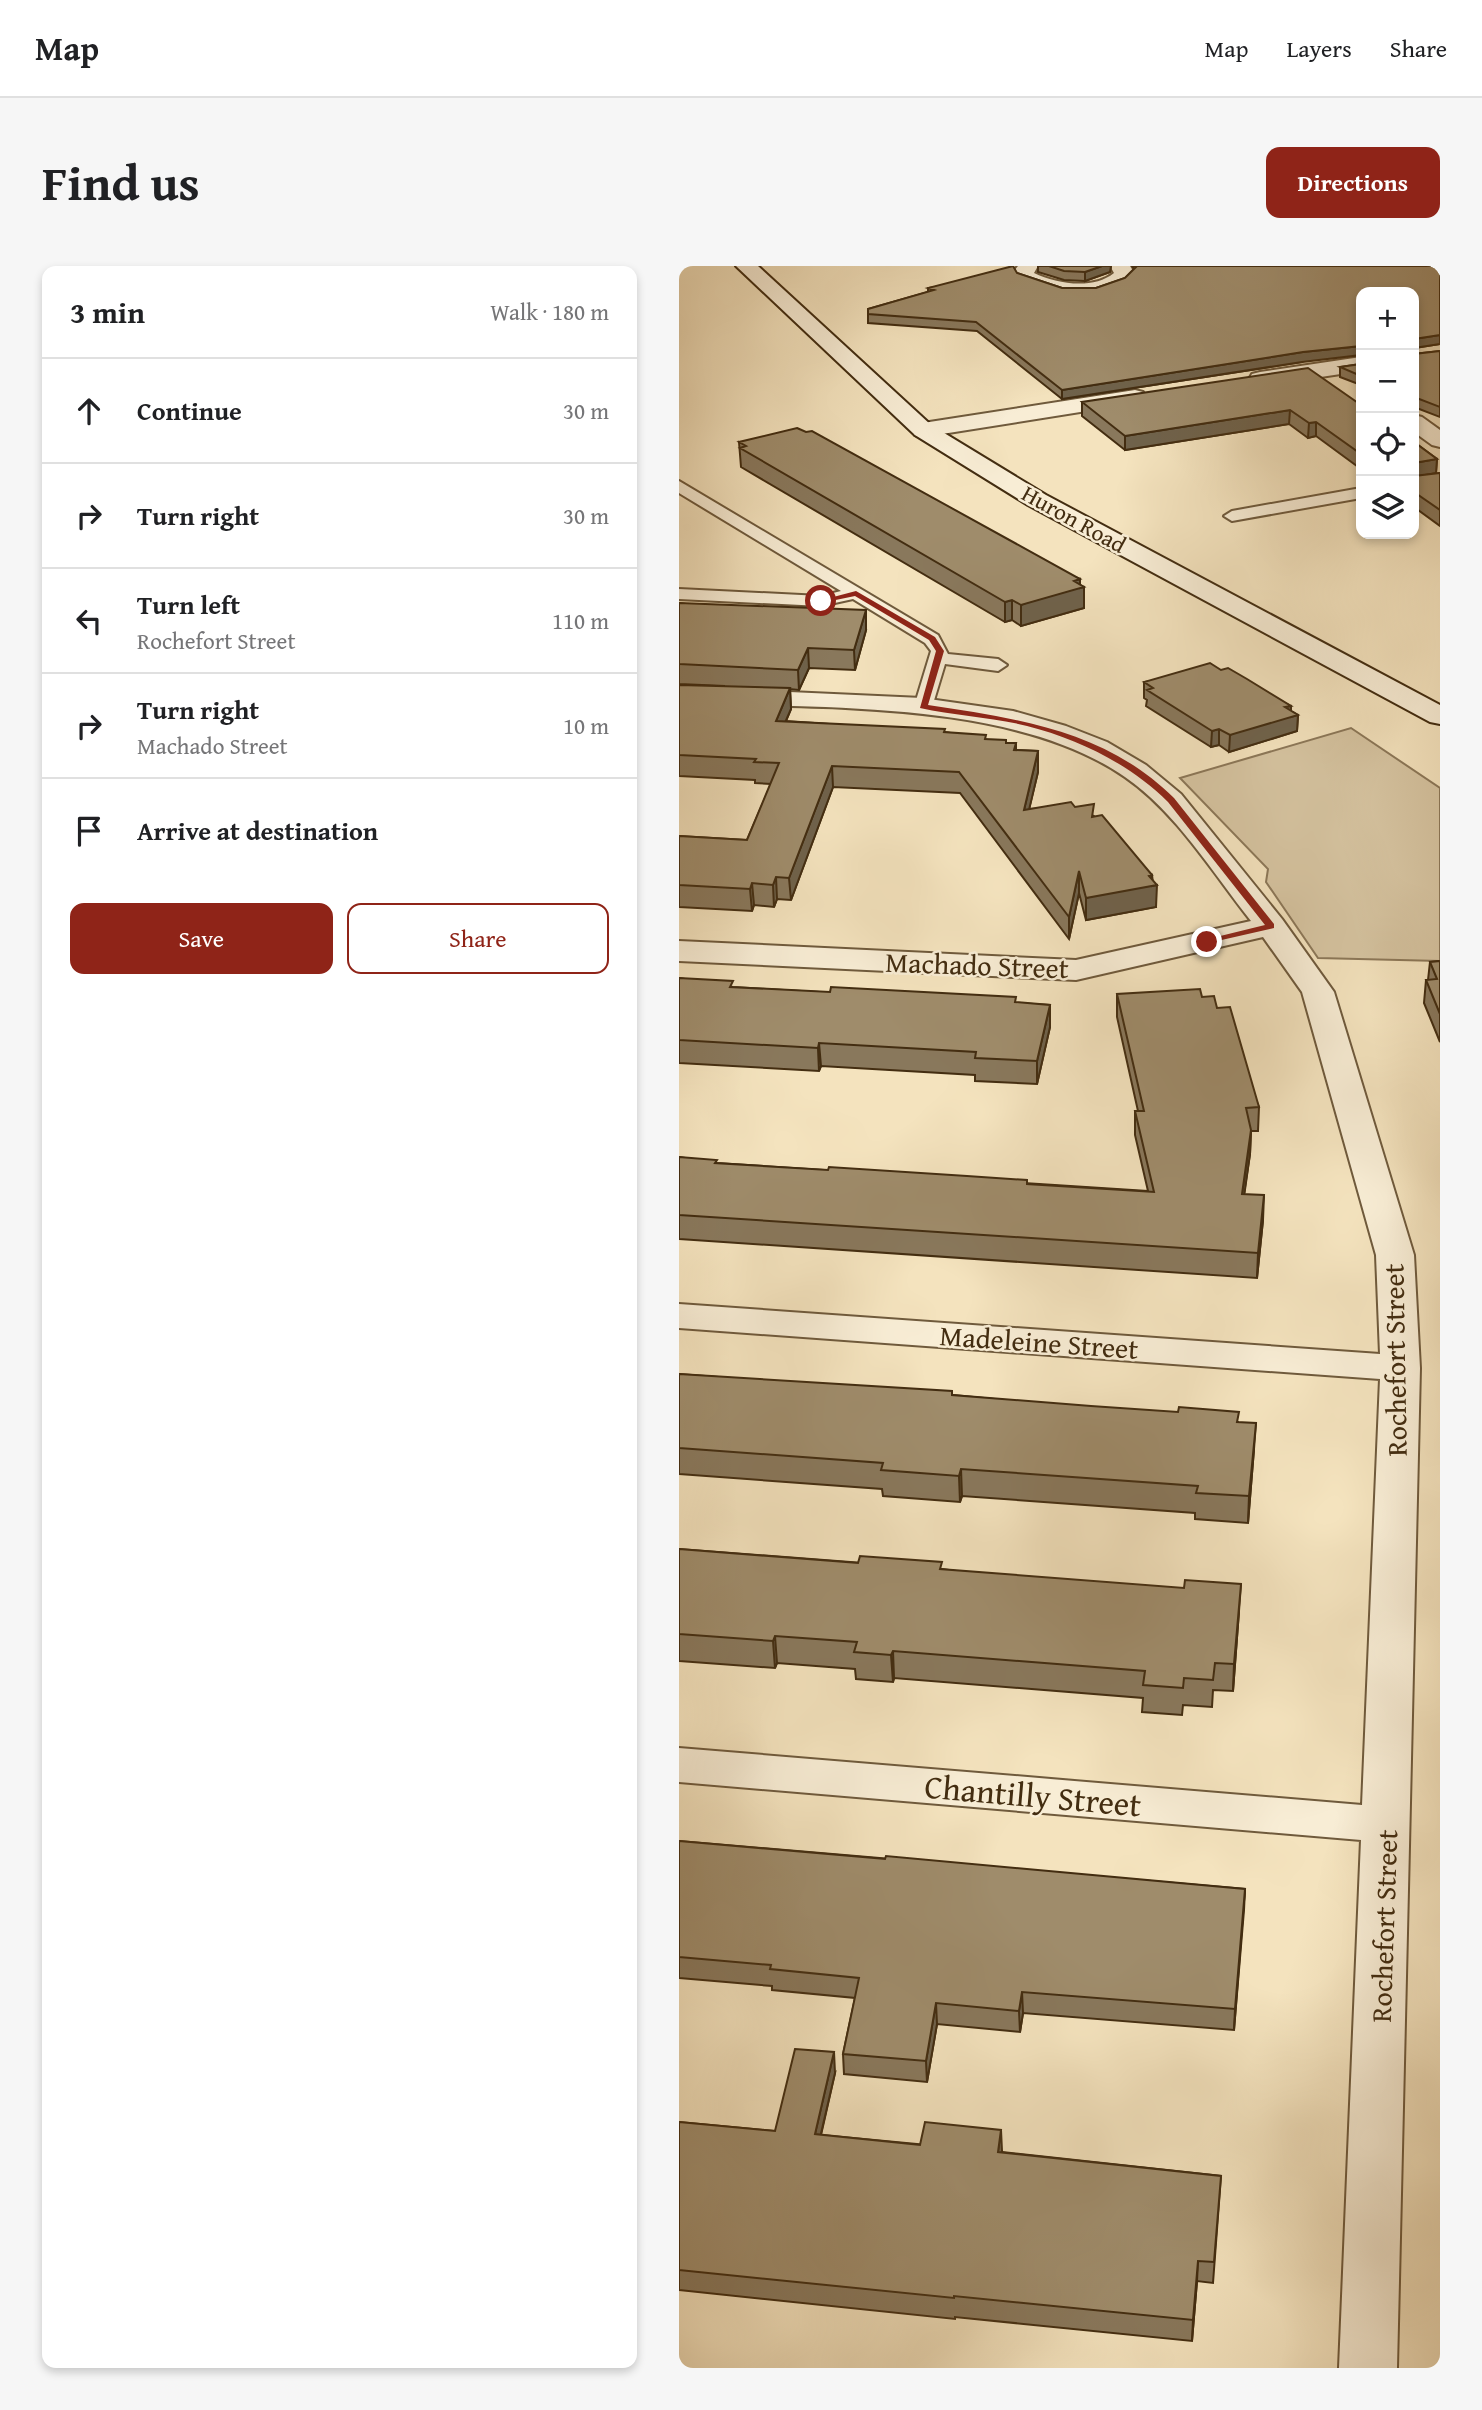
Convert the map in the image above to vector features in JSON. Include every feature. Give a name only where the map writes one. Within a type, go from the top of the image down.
[{"type":"street","name":"Huron Road","points":[[746,266],[923,430],[1037,500],[1440,716]]},
{"type":"street","points":[[1028,266],[1024,271],[1025,276],[1038,284],[1074,289],[1092,288],[1120,279],[1125,274],[1120,266]]},
{"type":"street","points":[[1239,382],[1356,366]]},
{"type":"street","points":[[1335,369],[1356,383]]},
{"type":"street","points":[[923,430],[1157,394]]},
{"type":"street","points":[[1419,425],[1440,440]]},
{"type":"street","name":"Rochefort Street","points":[[679,695],[923,707],[1027,723],[1072,738],[1119,761],[1153,783],[1171,800],[1271,926],[1318,992],[1395,1255],[1400,1368],[1368,2368]]},
{"type":"street","name":"Machado Street","points":[[679,951],[1076,970],[1271,926]]},
{"type":"street","name":"Madeleine Street","points":[[679,1316],[1400,1368]]},
{"type":"street","name":"Chantilly Street","points":[[679,1765],[1387,1825]]},
{"type":"lane","points":[[679,486],[932,639],[940,651],[923,707]]},
{"type":"lane","points":[[1231,516],[1356,494]]},
{"type":"lane","points":[[679,594],[821,601],[856,593]]},
{"type":"lane","points":[[939,658],[998,665]]},
{"type":"shaded area","points":[[1351,728],[1440,788],[1440,961],[1318,958],[1266,882],[1268,869],[1180,778]]},
{"type":"building","points":[[1013,266],[1017,273],[1062,288],[1096,288],[1125,278],[1137,266],[1440,266],[1440,335],[1419,338],[1419,287],[1356,287],[1356,347],[1303,352],[1062,390],[976,322],[868,314],[868,309],[934,290],[928,288]]},
{"type":"building","points":[[1049,266],[1102,266],[1085,272],[1064,271]]},
{"type":"building","points":[[1440,351],[1440,407],[1419,399],[1419,353]]},
{"type":"building","points":[[1356,365],[1356,374],[1340,367]]},
{"type":"building","points":[[1308,368],[1356,402],[1356,450],[1316,422],[1309,423],[1290,410],[1125,436],[1082,402]]},
{"type":"building","points":[[797,428],[806,432],[812,431],[1080,579],[1074,581],[1084,587],[1021,605],[1012,600],[1005,602],[740,448],[746,446],[739,442]]},
{"type":"building","points":[[1419,446],[1437,459],[1419,462]]},
{"type":"building","points":[[1440,473],[1440,510],[1419,495],[1419,475]]},
{"type":"building","points":[[679,603],[866,610],[854,650],[808,648],[798,670],[679,664]]},
{"type":"building","points":[[1210,663],[1221,670],[1228,668],[1247,679],[1291,706],[1285,707],[1298,715],[1230,735],[1219,729],[1212,731],[1147,690],[1153,688],[1144,682]]},
{"type":"building","points":[[679,685],[790,688],[776,721],[945,729],[944,732],[986,735],[985,739],[1016,743],[1014,750],[1038,751],[1024,810],[1071,802],[1075,807],[1094,804],[1092,817],[1102,815],[1152,875],[1149,876],[1157,885],[1086,898],[1079,871],[1069,917],[959,772],[832,766],[789,878],[776,877],[773,885],[752,883],[750,889],[679,885],[679,836],[747,840],[779,763],[754,762],[756,759],[679,755]]},
{"type":"building","points":[[1440,961],[1440,1014],[1426,980],[1437,979],[1430,962]]},
{"type":"building","points":[[679,978],[733,981],[730,987],[830,992],[831,987],[1016,997],[1015,1002],[1050,1005],[1037,1061],[975,1058],[976,1052],[819,1043],[818,1048],[679,1040]]},
{"type":"building","points":[[1200,989],[1202,997],[1214,996],[1217,1008],[1230,1007],[1259,1107],[1246,1108],[1251,1130],[1242,1194],[1264,1195],[1258,1253],[679,1215],[679,1157],[717,1160],[715,1163],[967,1176],[1027,1180],[1027,1184],[1154,1192],[1135,1111],[1144,1111],[1117,994]]},
{"type":"building","points":[[679,1374],[952,1391],[952,1395],[1178,1412],[1179,1407],[1239,1412],[1237,1422],[1256,1423],[1249,1496],[1196,1493],[1198,1486],[961,1469],[959,1476],[881,1470],[883,1463],[679,1448]]},
{"type":"building","points":[[679,1549],[858,1563],[860,1556],[942,1562],[940,1569],[1184,1588],[1185,1580],[1241,1584],[1234,1664],[1215,1663],[1213,1680],[1184,1678],[1183,1688],[1143,1685],[1145,1671],[893,1651],[891,1655],[854,1652],[857,1642],[775,1636],[773,1641],[679,1634]]},
{"type":"building","points":[[679,1841],[885,1859],[886,1856],[1245,1889],[1235,2009],[1022,1992],[1019,2011],[936,2003],[926,2061],[843,2054],[859,1978],[770,1969],[771,1965],[679,1957]]},
{"type":"building","points":[[795,2049],[834,2052],[815,2134],[920,2145],[925,2122],[1001,2130],[998,2152],[1221,2176],[1214,2262],[1198,2261],[1193,2320],[679,2270],[679,2122],[775,2131]]},
{"type":"route","points":[[821,601],[856,593],[932,639],[940,651],[923,707],[964,711],[1027,723],[1072,738],[1119,761],[1153,783],[1171,800],[1271,926],[1207,942]]}]
